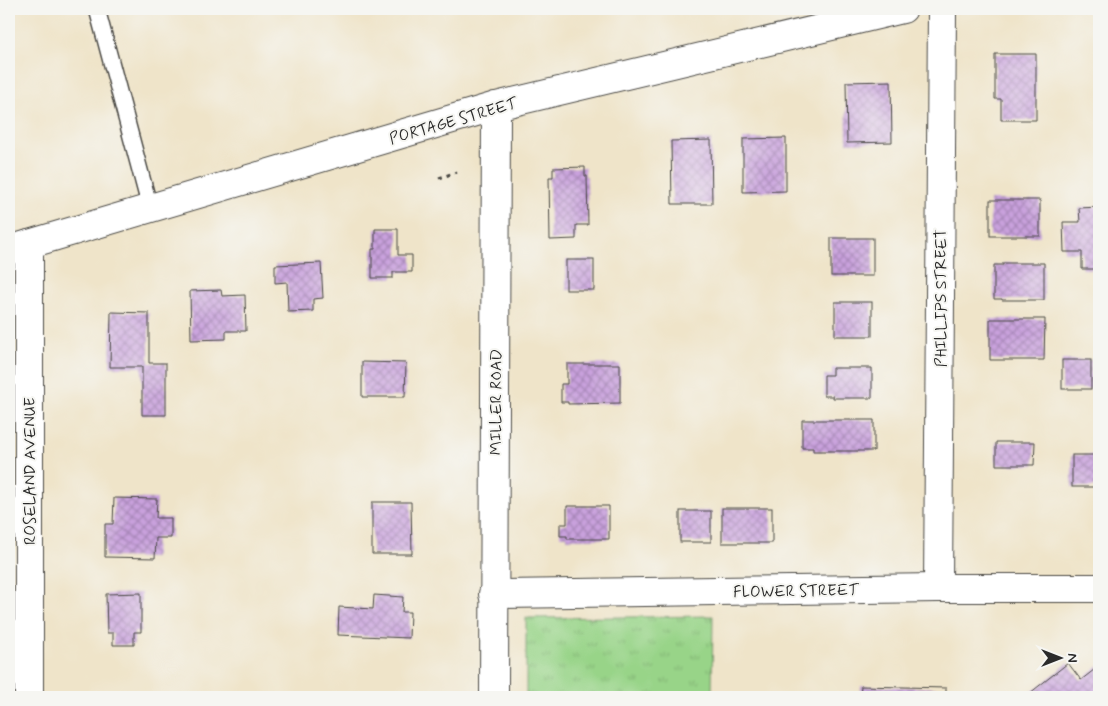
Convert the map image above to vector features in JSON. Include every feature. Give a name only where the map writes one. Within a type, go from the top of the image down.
[{"type":"street","name":"PORTAGE STREET","points":[[19,247],[496,106],[903,9]]},
{"type":"street","name":"PHILLIPS STREET","points":[[938,588],[942,9]]},
{"type":"street","name":"MILLER ROAD","points":[[494,697],[496,106]]},
{"type":"street","name":"ROSELAND AVENUE","points":[[19,247],[29,697]]},
{"type":"street","name":"FLOWER STREET","points":[[493,594],[938,588],[1099,588]]},
{"type":"lane","points":[[97,9],[150,208]]},
{"type":"path","points":[[439,178],[457,172]]},
{"type":"green space","points":[[713,616],[712,697],[526,697],[526,618]]},
{"type":"building","points":[[995,54],[1036,54],[1036,120],[1001,120],[1001,99],[995,99]]},
{"type":"building","points":[[891,81],[892,142],[847,143],[846,82]]},
{"type":"building","points":[[786,138],[786,191],[743,192],[743,139]]},
{"type":"building","points":[[711,140],[712,204],[672,204],[671,141]]},
{"type":"building","points":[[585,167],[585,176],[587,176],[588,225],[576,225],[576,239],[550,240],[549,177],[553,177],[553,168]]},
{"type":"building","points":[[990,200],[1040,200],[1040,236],[990,236]]},
{"type":"building","points":[[1099,207],[1099,269],[1082,269],[1082,252],[1064,252],[1063,222],[1080,222],[1079,208]]},
{"type":"building","points":[[375,229],[398,229],[398,255],[412,255],[412,272],[393,272],[393,278],[372,278],[372,249],[375,249]]},
{"type":"building","points":[[831,238],[873,238],[873,276],[831,276]]},
{"type":"building","points":[[566,260],[594,260],[594,290],[566,290]]},
{"type":"building","points":[[321,263],[323,298],[313,299],[313,311],[288,312],[287,282],[275,283],[275,265]]},
{"type":"building","points":[[1003,263],[1044,263],[1044,300],[994,299],[994,265],[1003,265]]},
{"type":"building","points":[[1097,288],[1099,288],[1099,310],[1097,310]]},
{"type":"building","points":[[221,290],[222,296],[245,295],[246,331],[226,331],[226,339],[191,340],[190,291]]},
{"type":"building","points":[[835,302],[872,302],[872,336],[835,336]]},
{"type":"building","points":[[111,312],[149,313],[149,363],[166,363],[166,415],[142,415],[142,367],[110,367]]},
{"type":"building","points":[[990,319],[1045,319],[1044,360],[990,360]]},
{"type":"building","points":[[1062,360],[1091,360],[1091,389],[1062,389]]},
{"type":"building","points":[[362,362],[406,363],[405,397],[362,397]]},
{"type":"building","points":[[567,364],[620,364],[620,403],[568,404],[568,402],[561,402],[561,384],[567,384]]},
{"type":"building","points":[[832,368],[872,368],[872,398],[833,398],[833,396],[824,396],[824,375],[832,375]]},
{"type":"building","points":[[802,420],[874,420],[874,451],[813,451],[813,448],[802,448]]},
{"type":"building","points":[[996,442],[1035,442],[1034,465],[996,465]]},
{"type":"building","points":[[1072,455],[1099,455],[1099,487],[1072,487]]},
{"type":"building","points":[[114,498],[157,499],[156,518],[171,518],[171,538],[156,538],[155,558],[105,557],[105,524],[113,524]]},
{"type":"building","points":[[372,502],[411,502],[412,554],[372,554]]},
{"type":"building","points":[[567,506],[609,506],[609,539],[567,539],[567,536],[560,536],[560,524],[567,524]]},
{"type":"building","points":[[722,508],[772,508],[772,543],[722,543]]},
{"type":"building","points":[[680,511],[711,511],[711,542],[680,542]]},
{"type":"building","points":[[141,593],[141,632],[134,632],[134,645],[113,645],[113,633],[107,633],[106,594]]},
{"type":"building","points":[[374,595],[403,597],[402,612],[410,612],[409,638],[338,635],[339,607],[373,609]]},
{"type":"building","points":[[1068,663],[1081,680],[1099,666],[1099,697],[1025,697]]},
{"type":"building","points":[[861,686],[946,688],[946,697],[860,697]]}]
